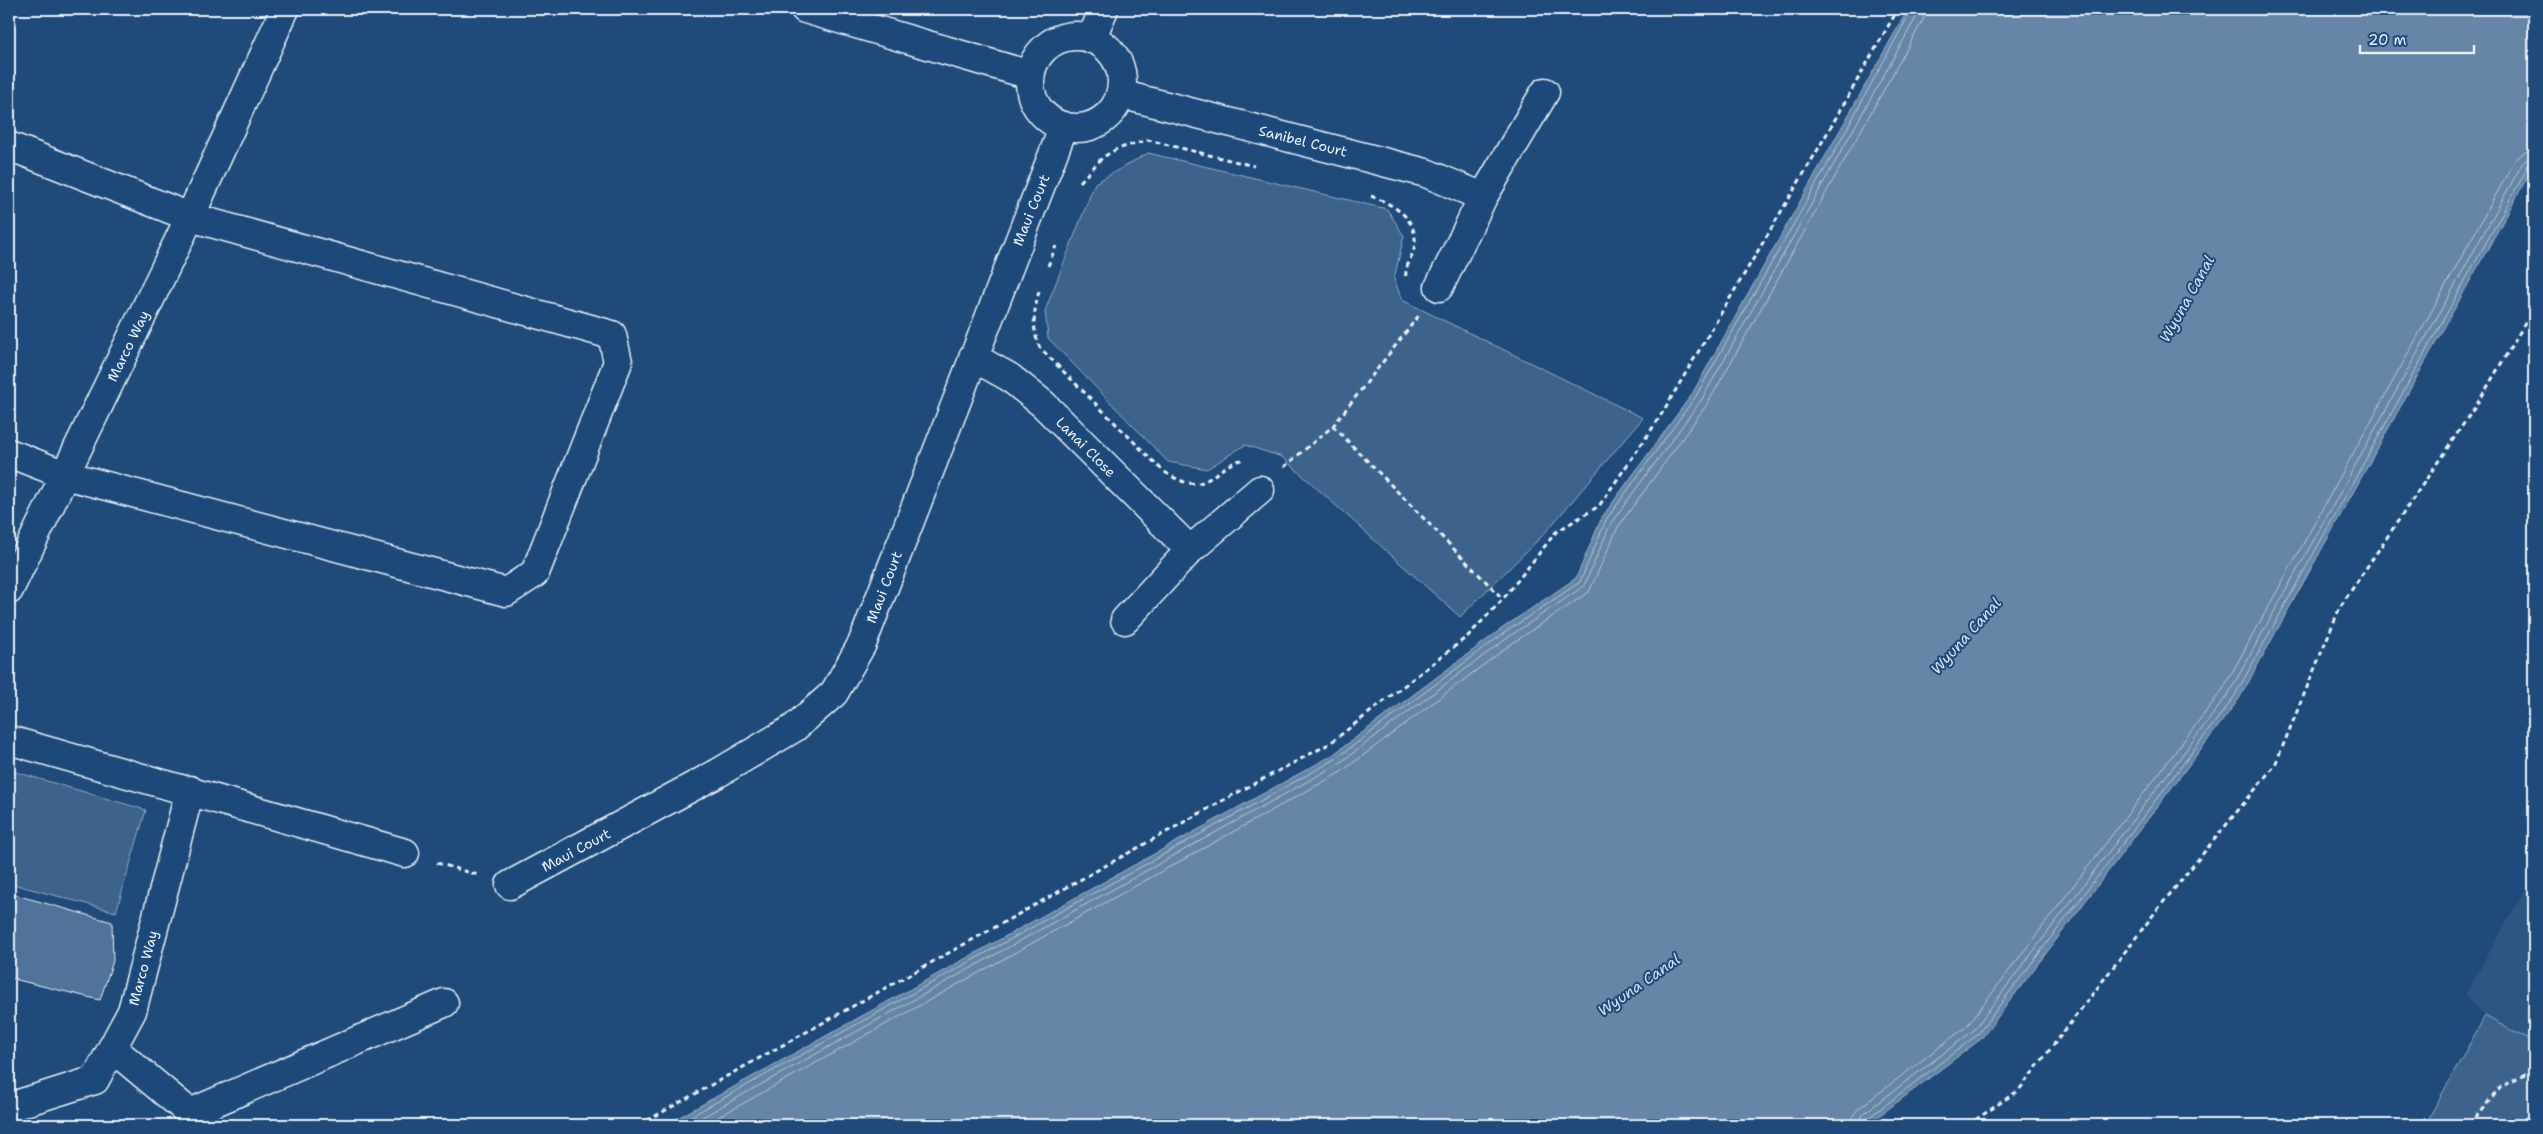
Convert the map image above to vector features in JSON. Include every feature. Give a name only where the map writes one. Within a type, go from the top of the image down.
[{"type":"street","name":"Marco Way","points":[[9,590],[190,217],[285,9]]},
{"type":"street","points":[[805,9],[1030,75]]},
{"type":"street","points":[[1092,39],[1104,9]]},
{"type":"street","points":[[1078,36],[1092,39],[1103,45],[1113,55],[1119,67],[1122,81],[1120,94],[1109,112],[1092,125],[1078,128],[1064,126],[1052,121],[1038,107],[1030,88],[1030,75],[1034,62],[1053,42],[1078,36]]},
{"type":"street","points":[[1434,294],[1483,197],[1545,92]]},
{"type":"street","name":"Sanibel Court","points":[[1120,94],[1426,173],[1483,197]]},
{"type":"street","name":"Maui Court","points":[[510,885],[794,728],[834,694],[862,644],[1064,126]]},
{"type":"street","points":[[9,146],[190,217],[612,335],[618,362],[535,573],[506,592],[65,476],[9,453]]},
{"type":"street","name":"Lanai Close","points":[[973,357],[1010,377],[1043,404],[1190,550]]},
{"type":"street","points":[[1125,620],[1190,550],[1260,490]]},
{"type":"street","points":[[9,740],[190,790],[405,853]]},
{"type":"street","name":"Marco Way","points":[[9,1107],[95,1080],[132,1011],[190,790]]},
{"type":"street","points":[[112,1048],[190,1113],[444,1003]]},
{"type":"path","points":[[639,1125],[1222,800],[1329,744],[1468,636],[1503,599],[1556,532],[1599,506],[1658,420],[1812,160],[1898,9]]},
{"type":"path","points":[[1079,185],[1089,170],[1103,157],[1117,149],[1148,140],[1256,167]]},
{"type":"path","points":[[1260,490],[1333,426],[1434,294],[1410,290],[1406,281],[1405,272],[1416,244],[1410,221],[1395,206],[1370,196]]},
{"type":"path","points":[[1046,273],[1059,240]]},
{"type":"path","points":[[1039,288],[1032,319],[1034,334],[1040,348],[1163,471],[1177,480],[1189,484],[1205,481],[1237,461],[1250,457]]},
{"type":"path","points":[[1968,1125],[2019,1090],[2157,910],[2275,765],[2340,607],[2479,401],[2534,308]]},
{"type":"path","points":[[1333,426],[1503,599]]},
{"type":"path","points":[[405,853],[510,885]]},
{"type":"path","points":[[2469,1125],[2501,1087],[2525,1075],[2534,1078]]},
{"type":"shaded area","points":[[1148,153],[1387,209],[1404,236],[1394,279],[1402,300],[1643,418],[1545,533],[1460,617],[1282,457],[1245,445],[1207,469],[1168,462],[1048,338],[1045,311],[1095,183]]},
{"type":"shaded area","points":[[9,770],[146,810],[116,912],[9,883]]},
{"type":"shaded area","points":[[2534,874],[2534,1043],[2485,1016],[2465,995]]},
{"type":"shaded area","points":[[2485,1016],[2534,1043],[2534,1125],[2425,1125]]},
{"type":"water","name":"Wyuna Canal","points":[[1908,9],[2534,9],[2534,165],[2239,699],[1981,1039],[1867,1125],[665,1125],[1331,756],[1504,627],[1576,578],[1602,517],[1692,394]]},
{"type":"building","points":[[9,893],[112,922],[113,961],[100,1000],[9,978]]}]
